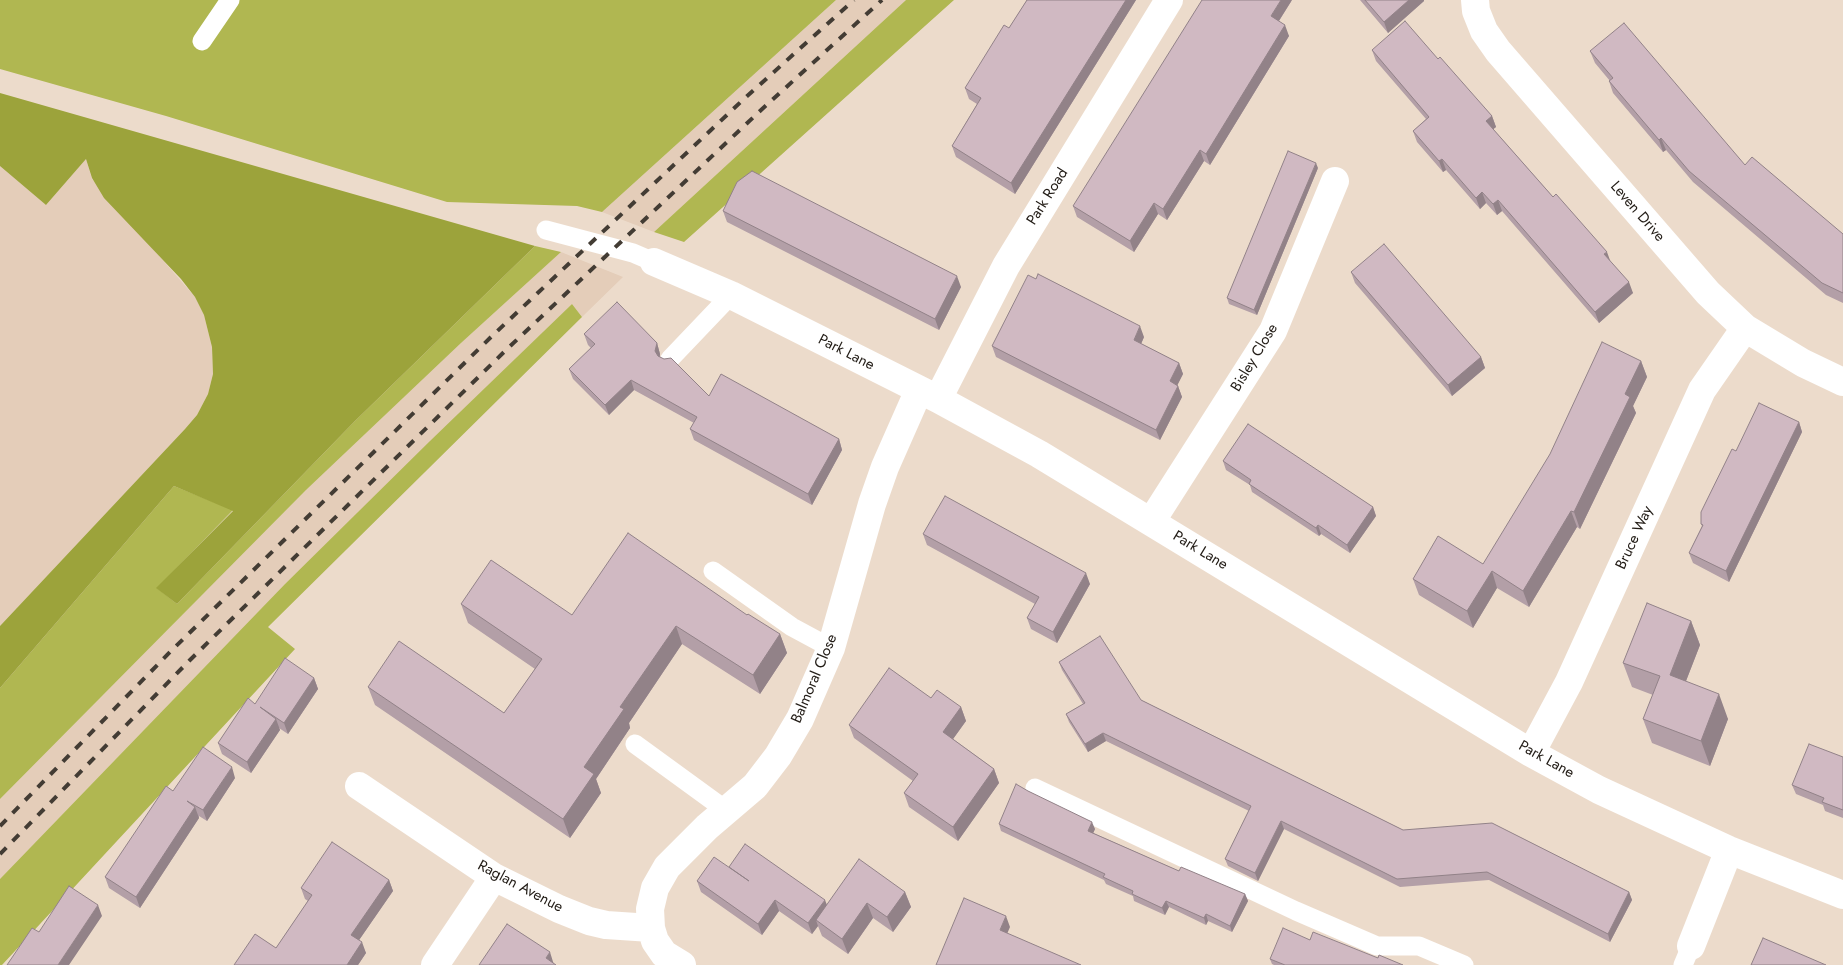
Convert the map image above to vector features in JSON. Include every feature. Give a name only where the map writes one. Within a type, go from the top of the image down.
[{"type":"street","name":"Park Road","points":[[928,394],[1169,0]]},
{"type":"street","name":"Leven Drive","points":[[1475,0],[1476,11],[1484,31],[1498,51],[1708,293],[1745,328],[1803,363],[1843,382]]},
{"type":"street","name":"Bisley Close","points":[[1151,522],[1273,331],[1335,181]]},
{"type":"street","name":"Park Lane","points":[[654,262],[731,295],[928,394],[1039,454],[1531,753],[1599,790],[1729,850],[1843,895]]},
{"type":"street","name":"Bruce Way","points":[[1531,753],[1569,682],[1702,390],[1745,328]]},
{"type":"street","name":"Balmoral Close","points":[[651,928],[650,909],[655,888],[667,867],[707,827],[755,786],[778,756],[800,719],[831,648],[872,504],[885,467],[928,394]]},
{"type":"street","name":"Raglan Avenue","points":[[360,786],[494,877],[559,909],[589,921],[606,925],[651,928]]},
{"type":"street","points":[[1687,955],[1729,850]]},
{"type":"street","points":[[435,965],[494,877]]},
{"type":"street","points":[[651,928],[655,941],[664,954],[682,965]]},
{"type":"lane","points":[[202,41],[230,0]]},
{"type":"lane","name":"Park Lane","points":[[546,230],[633,253],[654,262]]},
{"type":"lane","points":[[670,359],[731,295]]},
{"type":"lane","points":[[713,571],[792,627],[831,648]]},
{"type":"lane","points":[[635,744],[727,811]]},
{"type":"lane","points":[[1035,788],[1296,911],[1377,946],[1419,946],[1464,965]]},
{"type":"shaded area","points":[[836,0],[906,0],[654,232],[602,212]]},
{"type":"shaded area","points":[[86,159],[92,179],[195,297],[204,315],[212,347],[213,374],[208,394],[197,415],[0,626],[0,166],[46,205]]},
{"type":"shaded area","points":[[561,252],[623,277],[582,317],[572,304],[285,584],[0,879],[0,799],[306,490],[461,343]]},
{"type":"green space","points":[[0,0],[836,0],[602,212],[577,206],[447,202],[166,116],[0,69]]},
{"type":"green space","points":[[906,0],[954,0],[684,242],[654,232]]},
{"type":"green space","points":[[0,93],[535,246],[355,421],[177,604],[156,588],[233,511],[174,486],[0,688],[0,626],[197,415],[208,394],[213,374],[212,347],[204,315],[195,297],[181,279],[104,198],[92,178],[86,159],[46,205],[0,166]]},
{"type":"green space","points":[[535,246],[561,252],[461,343],[306,490],[0,799],[0,688],[174,486],[233,510],[157,588],[177,604],[355,421]]},
{"type":"green space","points":[[572,304],[582,317],[268,627],[295,649],[0,965],[0,879],[285,584]]},
{"type":"building","points":[[1027,0],[1126,0],[1011,183],[952,146],[981,98],[965,88],[1004,25],[1009,28]]},
{"type":"building","points":[[1202,0],[1281,0],[1271,16],[1285,25],[1206,154],[1200,150],[1163,209],[1154,203],[1130,241],[1073,206]]},
{"type":"building","points":[[1365,0],[1409,0],[1384,22]]},
{"type":"building","points":[[1405,21],[1492,116],[1486,121],[1553,197],[1556,194],[1607,252],[1604,254],[1629,282],[1595,312],[1498,200],[1493,204],[1482,192],[1476,198],[1442,159],[1439,161],[1413,131],[1429,117],[1372,50]]},
{"type":"building","points":[[1624,23],[1745,165],[1752,157],[1843,234],[1843,293],[1822,283],[1689,171],[1661,138],[1659,140],[1609,81],[1613,78],[1590,51]]},
{"type":"building","points":[[1288,151],[1316,163],[1254,310],[1227,298]]},
{"type":"building","points":[[752,171],[957,276],[935,319],[723,211],[737,182]]},
{"type":"building","points":[[1384,244],[1481,357],[1448,385],[1351,272]]},
{"type":"building","points":[[1038,274],[1140,326],[1134,340],[1179,363],[1170,381],[1178,386],[1156,430],[992,346],[1028,275],[1036,279]]},
{"type":"building","points":[[617,302],[657,343],[655,351],[658,356],[664,359],[671,358],[709,396],[721,374],[839,439],[808,494],[690,429],[697,417],[631,380],[605,405],[569,369],[595,344],[584,334]]},
{"type":"building","points":[[1602,342],[1641,361],[1625,394],[1630,397],[1574,512],[1571,511],[1523,591],[1492,571],[1467,611],[1413,579],[1438,536],[1483,564],[1550,454]]},
{"type":"building","points":[[1759,403],[1799,422],[1726,571],[1689,553],[1703,525],[1701,524],[1701,512],[1732,449],[1736,451]]},
{"type":"building","points":[[1248,424],[1373,507],[1347,545],[1318,525],[1316,528],[1249,484],[1251,480],[1223,461]]},
{"type":"building","points":[[945,496],[1086,573],[1053,632],[1027,618],[1039,597],[923,534]]},
{"type":"building","points":[[628,533],[747,615],[780,634],[753,675],[676,626],[620,707],[624,709],[584,767],[594,774],[563,819],[368,687],[399,641],[504,713],[542,659],[461,604],[491,560],[572,615]]},
{"type":"building","points":[[1647,603],[1691,621],[1670,675],[1719,694],[1701,741],[1643,719],[1660,676],[1623,663]]},
{"type":"building","points":[[1100,636],[1141,700],[1403,830],[1492,823],[1629,892],[1608,934],[1487,872],[1397,879],[1281,821],[1255,873],[1225,859],[1251,806],[1103,733],[1085,744],[1066,714],[1085,703],[1059,662]]},
{"type":"building","points":[[285,658],[314,678],[284,723],[260,707],[276,719],[247,762],[218,743],[248,698],[255,704]]},
{"type":"building","points":[[889,668],[931,698],[937,690],[961,707],[943,732],[994,769],[953,827],[904,793],[918,774],[849,725]]},
{"type":"building","points":[[1809,744],[1843,757],[1843,810],[1822,802],[1824,798],[1792,785]]},
{"type":"building","points":[[203,747],[232,767],[203,810],[187,801],[195,807],[136,897],[105,877],[166,786],[173,791]]},
{"type":"building","points":[[1016,784],[1092,822],[1088,831],[1179,871],[1181,867],[1245,894],[1230,926],[1206,914],[1204,918],[1166,901],[1162,908],[1132,894],[1133,891],[1103,877],[1105,874],[999,824]]},
{"type":"building","points":[[332,842],[389,880],[351,935],[362,942],[347,965],[234,965],[255,934],[276,948],[312,895],[301,888]]},
{"type":"building","points":[[745,844],[825,900],[808,923],[775,900],[758,924],[697,881],[714,857],[749,881],[729,867]]},
{"type":"building","points":[[859,859],[905,892],[887,917],[867,903],[842,939],[816,920]]},
{"type":"building","points":[[69,886],[98,905],[58,965],[7,965],[32,928],[39,932]]},
{"type":"building","points":[[964,898],[1006,916],[1000,930],[1081,965],[936,965]]},
{"type":"building","points":[[507,924],[550,952],[546,958],[556,965],[479,965]]},
{"type":"building","points":[[1283,928],[1310,940],[1313,932],[1378,958],[1379,955],[1403,965],[1285,965],[1270,959]]},
{"type":"building","points":[[1763,938],[1826,965],[1751,965]]},
{"type":"railway","points":[[0,826],[171,651],[491,337],[746,97],[854,0]]},
{"type":"railway","points":[[0,854],[189,661],[506,350],[760,111],[882,0]]}]
